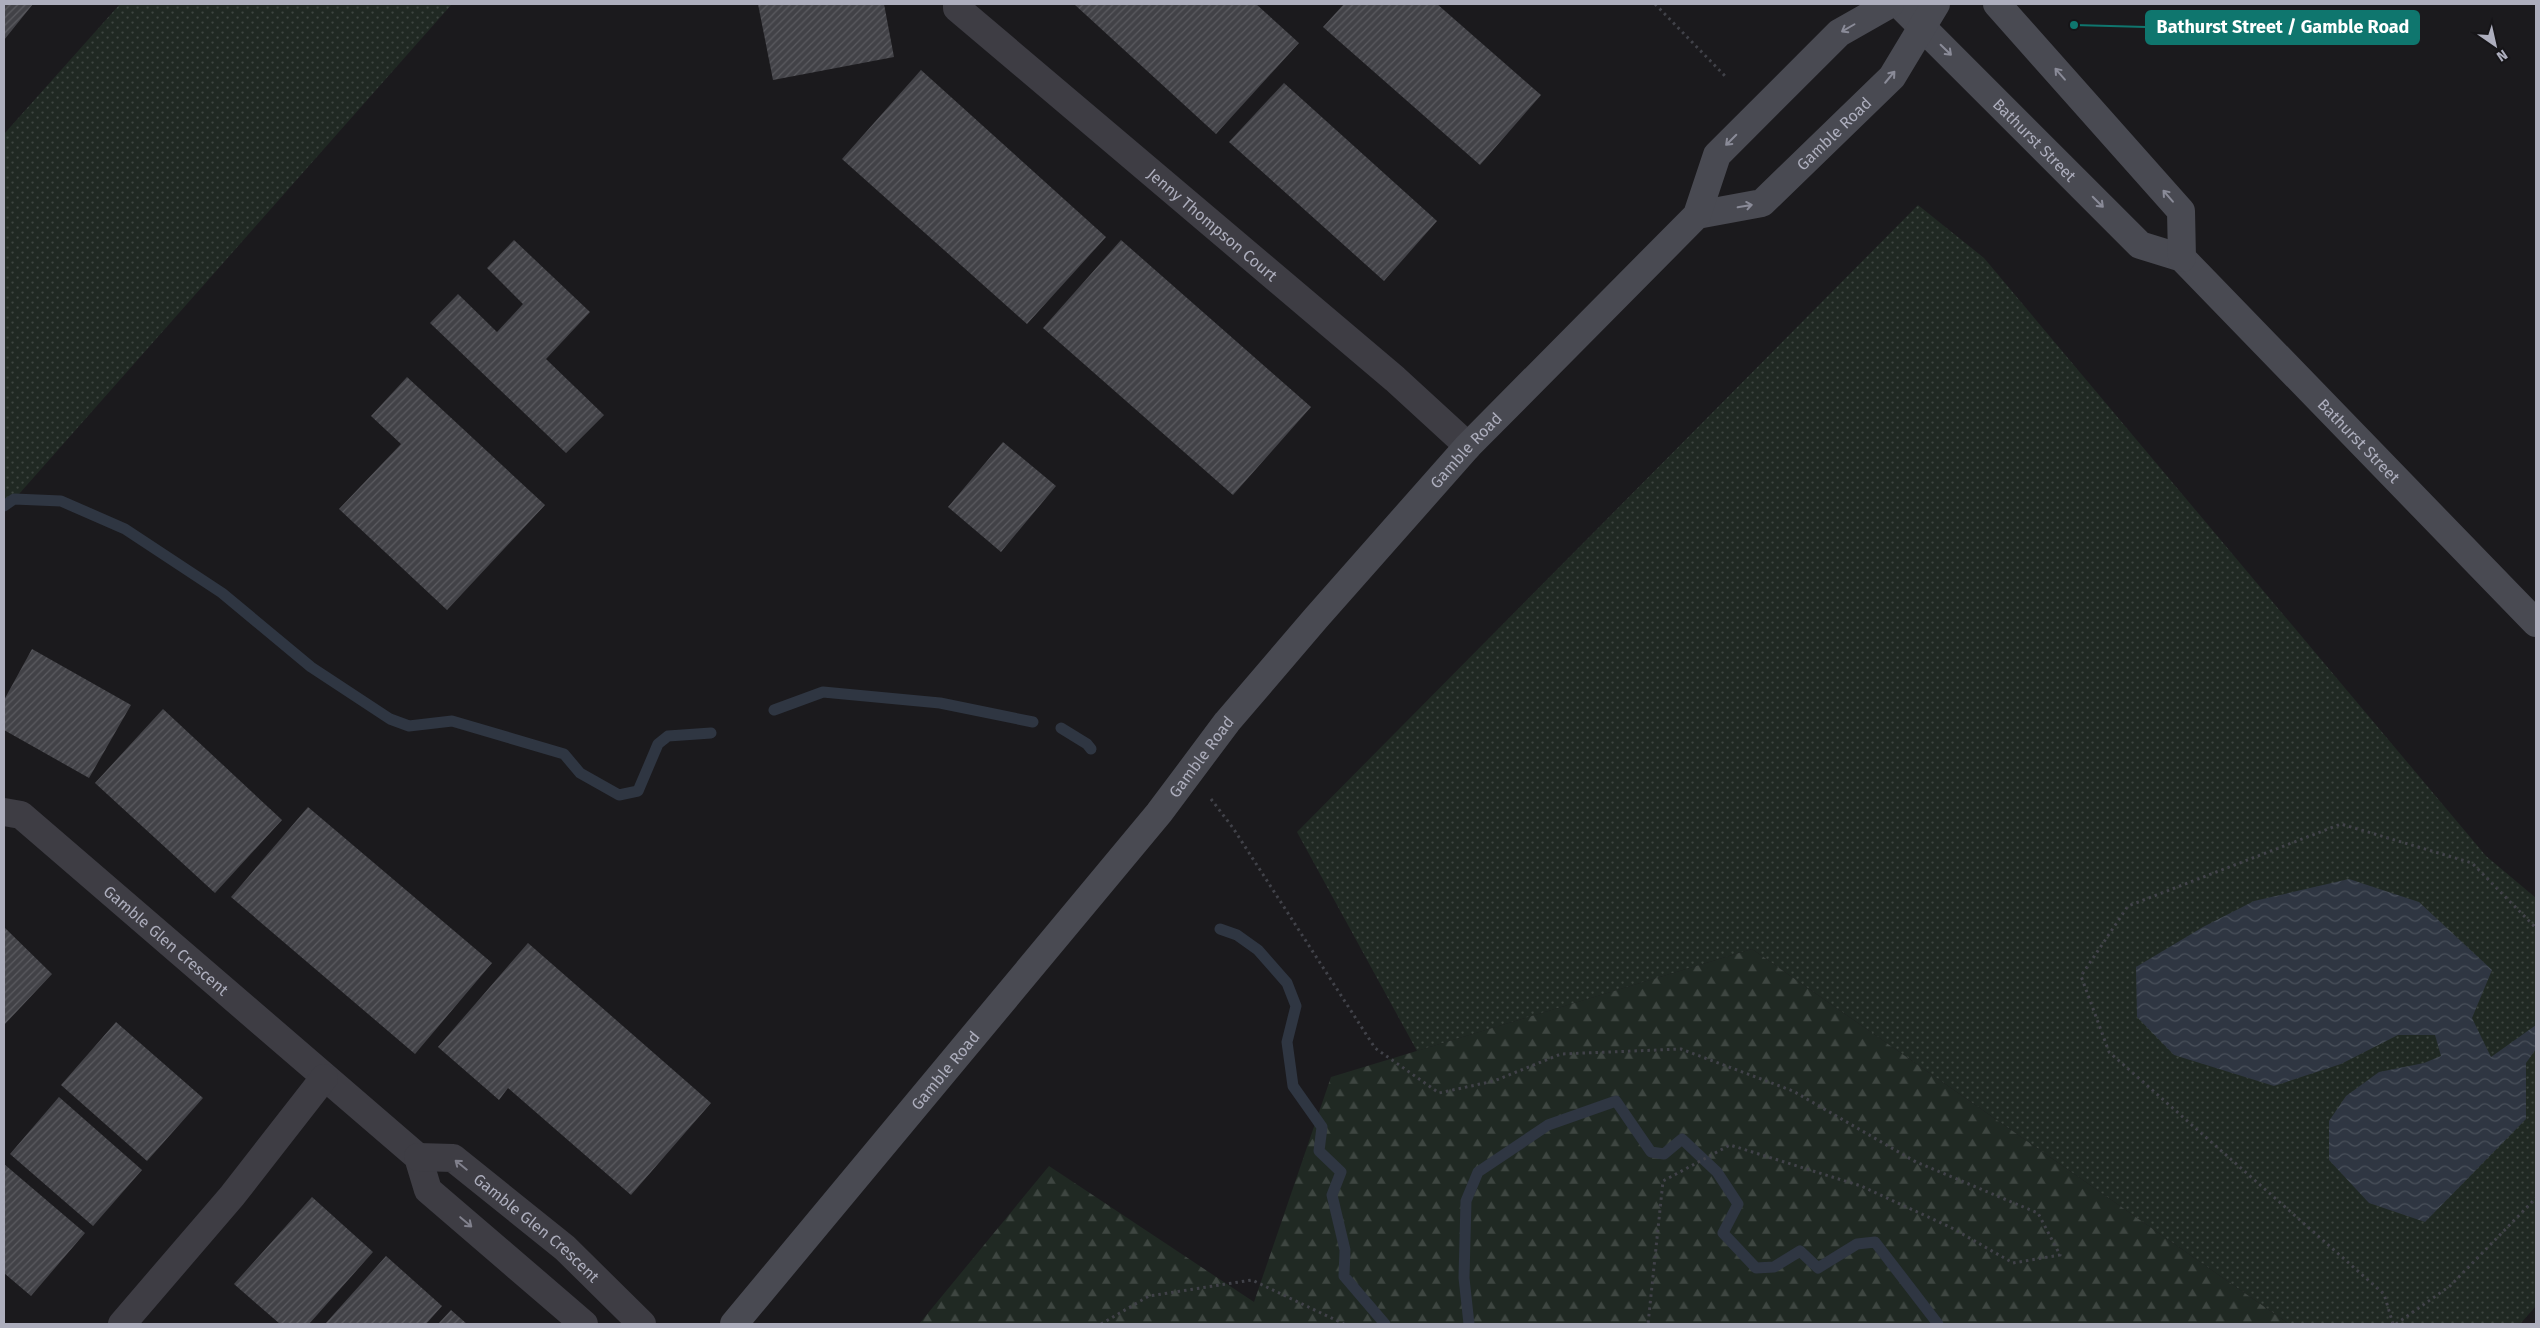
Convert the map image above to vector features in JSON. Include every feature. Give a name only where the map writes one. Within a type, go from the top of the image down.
[{"type":"main road","name":"Gamble Road","points":[[734,1324],[1159,813],[1233,714],[1468,446],[1697,215],[1717,155],[1839,33],[1890,4]]},
{"type":"main road","name":"Bathurst Street","points":[[1899,4],[2140,245],[2182,258],[2536,623]]},
{"type":"main road","name":"Gamble Road","points":[[1697,215],[1762,203],[1892,77],[1936,4]]},
{"type":"main road","points":[[1997,4],[2181,211],[2182,258]]},
{"type":"street","name":"Jenny Thompson Court","points":[[957,4],[957,8],[1388,373],[1468,446]]},
{"type":"street","name":"Gamble Glen Crescent","points":[[4,812],[21,816],[418,1157],[452,1158],[565,1248],[642,1324]]},
{"type":"street","points":[[122,1324],[232,1196],[324,1078]]},
{"type":"street","points":[[418,1157],[428,1190],[584,1324]]},
{"type":"path","points":[[1655,4],[1727,78]]},
{"type":"path","points":[[1190,771],[1233,828],[1375,1048],[1439,1093],[1494,1081],[1561,1054],[1681,1049],[1793,1091],[1916,1162],[2038,1213],[2060,1255],[2013,1263],[1952,1228],[1861,1186],[1730,1145],[1663,1181],[1648,1324]]},
{"type":"path","points":[[2536,928],[2472,863],[2341,824],[2128,906],[2081,976],[2109,1052],[2384,1294],[2394,1324],[2450,1286],[2536,1198]]},
{"type":"path","points":[[1101,1324],[1149,1296],[1252,1280],[1344,1324]]},
{"type":"green space","points":[[120,4],[452,4],[4,511],[4,134]]},
{"type":"green space","points":[[1918,205],[1984,258],[2486,856],[2536,898],[2536,1306],[2520,1324],[2289,1324],[1752,949],[1417,1051],[1297,832]]},
{"type":"green space","points":[[1752,949],[2289,1324],[919,1324],[1049,1166],[1254,1302],[1331,1077]]},
{"type":"water","points":[[2349,879],[2419,902],[2492,970],[2472,1018],[2491,1057],[2536,1025],[2536,1049],[2526,1063],[2526,1119],[2425,1222],[2369,1203],[2329,1160],[2329,1121],[2346,1096],[2379,1072],[2424,1063],[2441,1056],[2435,1035],[2398,1035],[2341,1064],[2274,1086],[2174,1055],[2137,1017],[2136,967],[2203,927],[2254,901]]},
{"type":"building","points":[[4,4],[33,4],[4,40]]},
{"type":"building","points":[[758,4],[884,4],[894,57],[773,80]]},
{"type":"building","points":[[1074,4],[1256,4],[1299,43],[1216,134]]},
{"type":"building","points":[[1344,4],[1437,4],[1541,95],[1480,165],[1323,27]]},
{"type":"building","points":[[921,70],[1106,237],[1027,324],[842,159]]},
{"type":"building","points":[[1284,83],[1437,221],[1384,281],[1229,142]]},
{"type":"building","points":[[514,240],[590,312],[546,359],[604,415],[566,453],[430,323],[458,294],[497,332],[523,304],[487,268]]},
{"type":"building","points":[[1121,240],[1311,407],[1233,495],[1043,328]]},
{"type":"building","points":[[407,377],[545,505],[447,610],[339,509],[401,444],[371,416]]},
{"type":"building","points":[[1003,442],[1056,486],[1001,552],[948,507]]},
{"type":"building","points":[[32,649],[131,705],[89,778],[4,730],[4,700]]},
{"type":"building","points":[[163,709],[282,820],[215,893],[95,783]]},
{"type":"building","points":[[308,807],[492,963],[415,1054],[231,897]]},
{"type":"building","points":[[4,927],[52,974],[4,1025]]},
{"type":"building","points":[[528,943],[711,1103],[631,1195],[508,1088],[499,1100],[438,1047]]},
{"type":"building","points":[[116,1022],[203,1098],[147,1161],[61,1085]]},
{"type":"building","points":[[59,1097],[142,1170],[93,1226],[10,1154]]},
{"type":"building","points":[[4,1164],[85,1233],[31,1296],[4,1273]]},
{"type":"building","points":[[312,1197],[373,1252],[309,1324],[280,1324],[234,1284]]},
{"type":"building","points":[[386,1256],[442,1306],[426,1324],[325,1324]]},
{"type":"building","points":[[451,1310],[467,1324],[438,1324]]},
{"type":"waterway","points":[[4,506],[14,499],[61,501],[125,529],[222,593],[311,667],[390,719],[409,726],[452,721],[564,754],[580,773],[619,795],[638,791],[658,744],[668,736],[711,733]]},
{"type":"waterway","points":[[774,710],[823,692],[940,703],[1033,722]]},
{"type":"waterway","points":[[1061,728],[1087,744],[1091,749]]},
{"type":"waterway","points":[[1220,929],[1237,935],[1258,950],[1287,983],[1296,1006],[1287,1042],[1293,1086],[1322,1127],[1319,1151],[1341,1172],[1332,1195],[1345,1250],[1344,1276],[1385,1324]]},
{"type":"waterway","points":[[1469,1324],[1464,1278],[1466,1201],[1478,1172],[1548,1125],[1616,1101],[1651,1152],[1664,1154],[1682,1139],[1717,1172],[1738,1204],[1723,1233],[1756,1268],[1774,1267],[1800,1251],[1818,1268],[1857,1244],[1875,1242],[1938,1324]]},
{"type":"place","name":"Bathurst Street / Gamble Road","points":[[2074,25]]}]
